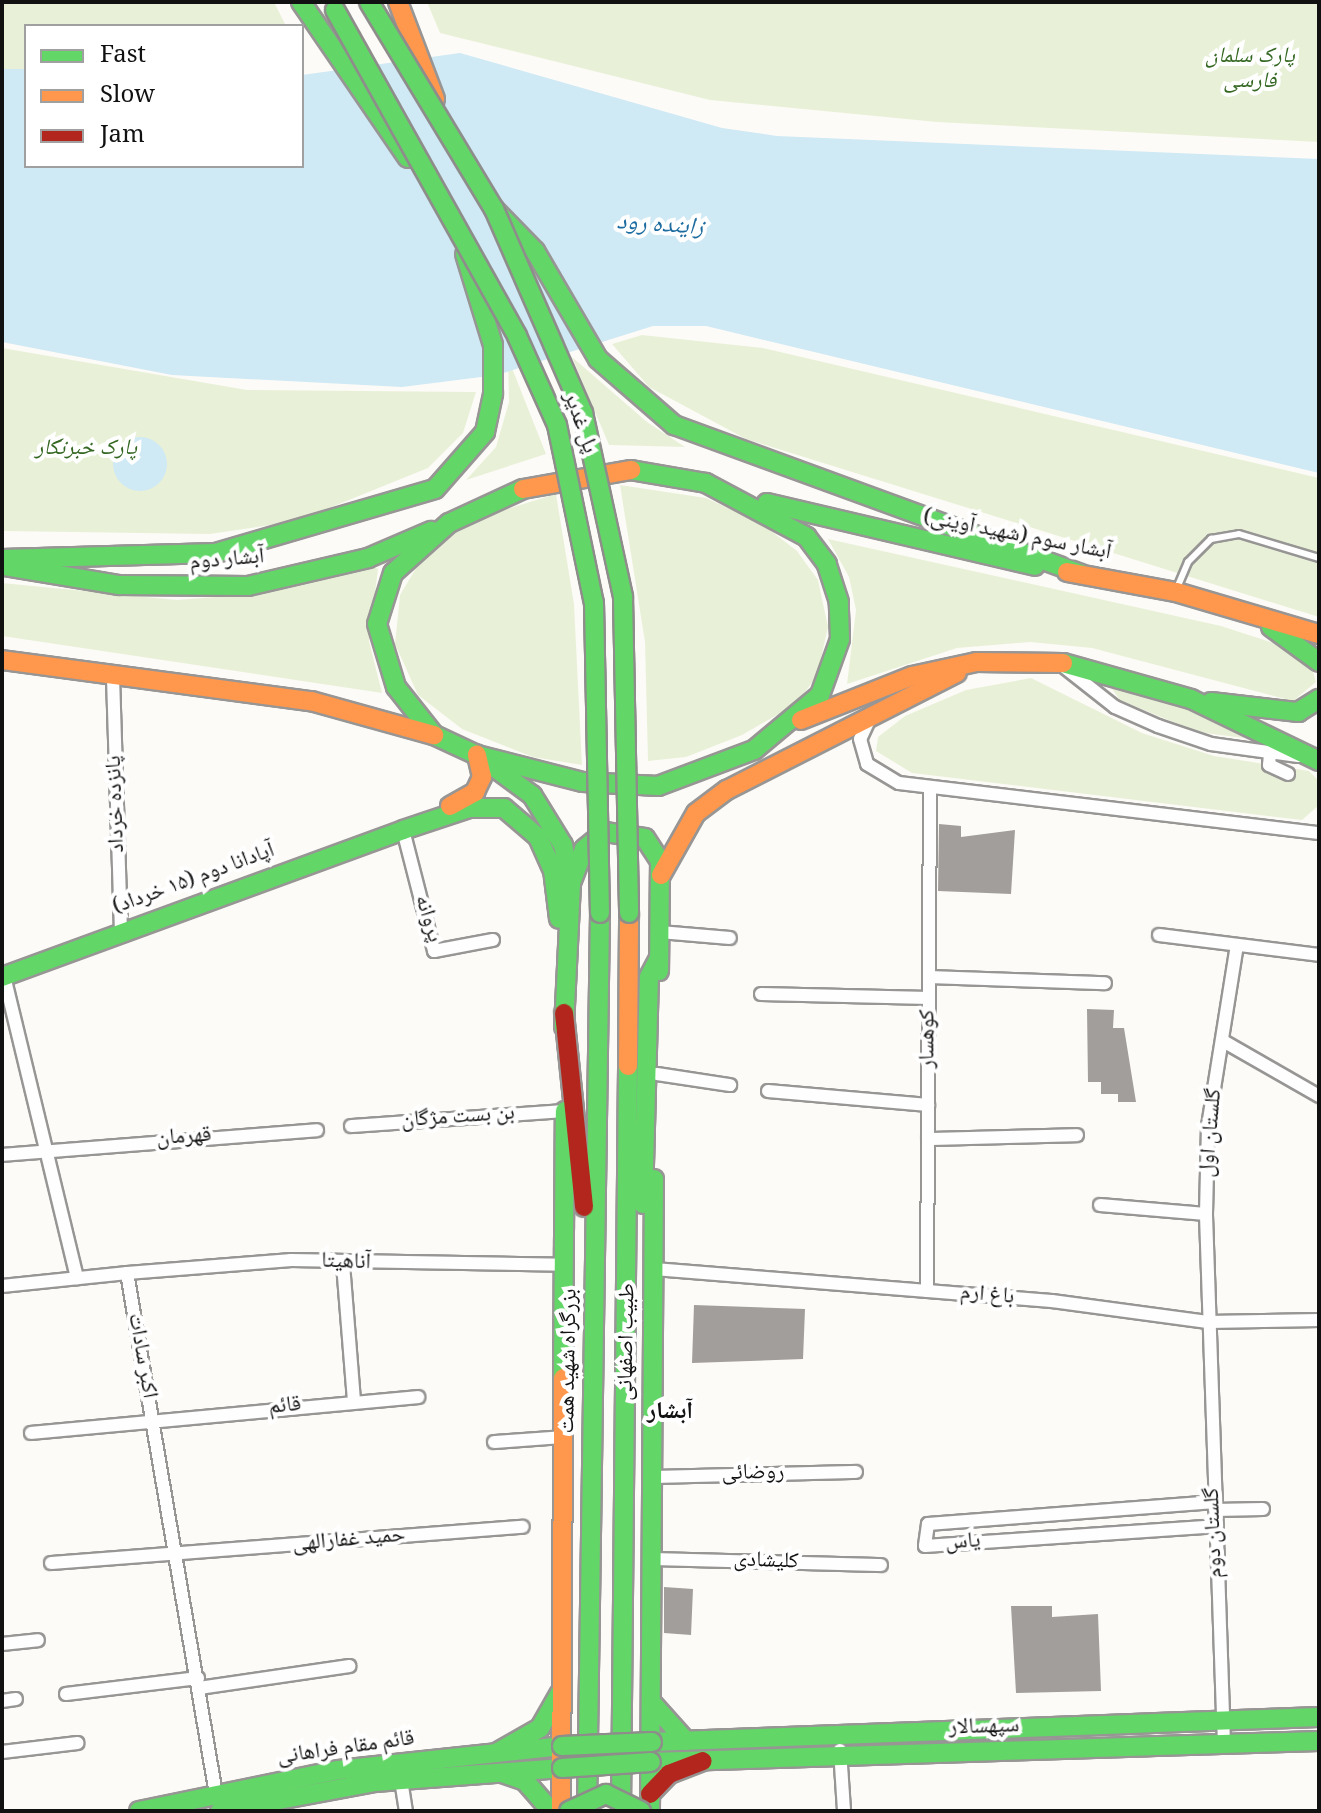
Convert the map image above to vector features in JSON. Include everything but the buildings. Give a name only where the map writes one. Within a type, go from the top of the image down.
[{"type":"main road","points":[[2,559],[216,553],[407,501],[463,465],[485,432],[490,406],[493,345],[458,231],[314,26],[301,2]]},
{"type":"main road","name":"پل غدیر","points":[[369,2],[440,112],[494,209],[546,320],[602,483],[623,597],[629,913],[627,1255]]},
{"type":"main road","points":[[398,2],[440,112]]},
{"type":"main road","name":"پل غدیر","points":[[332,6],[517,336],[577,494],[594,603],[600,913]]},
{"type":"main road","points":[[494,209],[528,243],[612,376],[674,425],[1081,574]]},
{"type":"main road","name":"آبشار دوم","points":[[2,566],[119,585],[248,586],[368,558],[556,479],[631,470],[706,483]]},
{"type":"main road","points":[[706,483],[807,537],[827,564],[839,602],[832,675],[791,725]]},
{"type":"main road","name":"آبشار سوم (شهید آوینی)","points":[[706,483],[822,520],[1176,592],[1319,634]]},
{"type":"main road","points":[[434,735],[396,687],[377,624],[393,573],[449,523]]},
{"type":"main road","points":[[1244,611],[1319,662]]},
{"type":"main road","points":[[2,660],[311,701],[434,735],[477,755],[583,782],[658,786],[725,764],[791,725],[912,676],[976,662],[1059,662],[1191,699],[1298,712],[1319,699]]},
{"type":"main road","points":[[661,875],[696,813],[775,762],[976,662]]},
{"type":"main road","points":[[1191,699],[1317,761]]},
{"type":"main road","points":[[403,830],[475,792],[482,777],[477,755]]},
{"type":"main road","points":[[477,755],[532,795],[563,845],[571,883]]},
{"type":"main road","points":[[403,830],[469,808],[504,808],[523,819],[553,870],[564,957]]},
{"type":"main road","name":"آپادانا دوم (۱۵ خرداد)","points":[[3,977],[121,931],[403,830]]},
{"type":"main road","points":[[561,1811],[564,957],[571,883],[584,849],[619,830],[654,848],[661,875]]},
{"type":"main road","name":"طبیب اصفهانی","points":[[650,1802],[650,1477],[661,875]]},
{"type":"main road","name":"بزرگراه شهید همت","points":[[587,1811],[600,913]]},
{"type":"main road","points":[[621,1811],[627,1255],[643,1212],[649,977],[659,958]]},
{"type":"main road","points":[[564,1013],[573,1049],[580,1188],[595,1244]]},
{"type":"main road","points":[[496,1753],[540,1728],[562,1685]]},
{"type":"main road","points":[[652,1703],[686,1741]]},
{"type":"main road","name":"سپهسالار","points":[[562,1746],[1223,1724],[1319,1717]]},
{"type":"main road","name":"سپهسالار","points":[[562,1768],[651,1762],[1319,1741]]},
{"type":"main road","name":"قائم مقام فراهانی","points":[[218,1803],[338,1770],[562,1746]]},
{"type":"main road","points":[[650,1802],[669,1774],[703,1761]]},
{"type":"main road","name":"قائم مقام فراهانی","points":[[139,1811],[218,1803],[289,1804],[401,1780],[562,1768]]},
{"type":"main road","points":[[502,1773],[525,1781],[551,1811]]},
{"type":"main road","points":[[569,1811],[606,1794],[641,1811]]},
{"type":"street","points":[[1059,662],[1115,707],[1158,726],[1270,754],[1317,761]]},
{"type":"street","name":"پانزده خرداد","points":[[113,677],[121,931]]},
{"type":"street","points":[[872,715],[860,739],[867,764],[899,783],[1315,829]]},
{"type":"street","points":[[1270,754],[1269,765],[1288,774]]},
{"type":"street","name":"کوهسار","points":[[927,1291],[930,788]]},
{"type":"street","name":"پروانه","points":[[403,830],[434,951],[493,940]]},
{"type":"street","points":[[660,932],[730,938]]},
{"type":"street","points":[[1159,935],[1319,955]]},
{"type":"street","name":"گلستان اول","points":[[1208,1322],[1208,1126],[1237,945]]},
{"type":"street","points":[[3,977],[50,1150],[77,1278]]},
{"type":"street","points":[[929,977],[1105,983]]},
{"type":"street","points":[[761,994],[929,998]]},
{"type":"street","points":[[1223,1041],[1319,1096]]},
{"type":"street","points":[[657,1074],[730,1085]]},
{"type":"street","points":[[768,1091],[928,1105]]},
{"type":"street","name":"بن بست مژگان","points":[[351,1126],[565,1111]]},
{"type":"street","name":"قهرمان","points":[[2,1155],[317,1130]]},
{"type":"street","points":[[928,1139],[1077,1135]]},
{"type":"street","points":[[1100,1205],[1206,1214]]},
{"type":"street","name":"آناهیتا","points":[[127,1273],[291,1260],[343,1264],[565,1265]]},
{"type":"street","points":[[343,1264],[354,1401]]},
{"type":"street","name":"باغ ارم","points":[[654,1269],[927,1291],[1208,1322],[1319,1320]]},
{"type":"street","points":[[2,1286],[127,1273]]},
{"type":"street","name":"اکبر سادات","points":[[127,1273],[218,1803]]},
{"type":"street","name":"گلستان دوم","points":[[1208,1322],[1224,1744]]},
{"type":"street","name":"قائم","points":[[31,1433],[418,1397]]},
{"type":"street","points":[[494,1442],[563,1437]]},
{"type":"street","name":"روضائی","points":[[650,1477],[856,1472]]},
{"type":"street","points":[[1215,1506],[1263,1509]]},
{"type":"street","name":"یاس","points":[[1215,1506],[928,1524],[925,1546],[1215,1526]]},
{"type":"street","name":"حمید غفارالهی","points":[[51,1563],[523,1527]]},
{"type":"street","name":"کلیشادی","points":[[650,1559],[881,1565]]},
{"type":"street","points":[[2,1644],[38,1640]]},
{"type":"street","points":[[66,1694],[349,1666]]},
{"type":"street","points":[[2,1701],[16,1699]]},
{"type":"street","points":[[839,1736],[844,1811]]},
{"type":"street","points":[[2,1752],[77,1743]]},
{"type":"street","points":[[401,1780],[406,1811]]},
{"type":"lane","points":[[1176,592],[1188,562],[1211,539],[1239,534],[1319,558]]},
{"type":"green space","points":[[2,2],[274,2],[285,24],[24,24],[24,69],[2,69]]},
{"type":"green space","name":"پارک سلمان فارسی","points":[[427,2],[1319,2],[1319,142],[937,122],[710,100],[440,33]]},
{"type":"green space","points":[[642,335],[763,348],[1319,478],[1319,617],[746,439],[649,387],[612,344]]},
{"type":"green space","name":"پارک خبرنگار","points":[[2,348],[247,390],[476,392],[463,433],[428,468],[297,521],[210,534],[2,531]]},
{"type":"green space","points":[[572,357],[647,422],[685,447],[609,445]]},
{"type":"green space","points":[[508,358],[546,454],[466,480],[496,447],[509,402]]},
{"type":"green space","points":[[620,485],[706,498],[762,524],[797,551],[818,580],[828,627],[817,676],[796,704],[742,735],[686,757],[648,761],[645,642]]},
{"type":"green space","points":[[556,494],[574,604],[582,765],[533,757],[462,729],[418,695],[395,644],[400,595],[424,555],[471,520]]},
{"type":"green space","points":[[828,539],[1221,626],[1295,650],[1310,662],[1316,682],[1293,701],[1092,648],[1030,642],[957,648],[847,684],[856,610],[849,577]]},
{"type":"green space","points":[[371,566],[378,569],[369,641],[382,693],[2,636],[2,583],[177,600],[254,594]]},
{"type":"green space","points":[[1031,678],[1142,733],[1214,756],[1309,771],[1319,781],[1319,805],[1302,820],[912,773],[876,751],[878,737],[905,716],[966,690]]},
{"type":"green space","points":[[1110,686],[1185,707],[1251,739],[1197,732],[1120,700]]},
{"type":"water","name":"زاینده رود","points":[[460,53],[722,128],[777,136],[1319,159],[1319,473],[706,326],[653,326],[497,375],[402,387],[172,375],[2,342],[2,69],[24,69],[24,168],[304,168],[304,75]]},
{"type":"water","points":[[140,437],[159,445],[167,464],[159,483],[140,491],[121,483],[113,464],[121,445]]},
{"type":"traffic: fast","points":[[301,2],[408,158]]},
{"type":"traffic: fast","points":[[369,2],[494,209],[583,413],[623,597],[629,913]]},
{"type":"traffic: fast","points":[[335,10],[517,336],[557,425],[594,603],[600,913]]},
{"type":"traffic: fast","points":[[494,209],[535,251],[598,359],[674,425],[1081,574]]},
{"type":"traffic: fast","points":[[2,559],[216,553],[435,489],[485,432],[493,393],[493,345],[465,254]]},
{"type":"traffic: fast","points":[[523,489],[449,523],[393,573],[377,624],[396,687],[434,735],[477,755],[583,782],[658,786],[754,750],[820,695],[840,639],[839,602],[827,564],[807,537],[706,483],[631,470]]},
{"type":"traffic: fast","points":[[767,503],[1035,566]]},
{"type":"traffic: fast","points":[[5,566],[119,585],[248,586],[368,558],[431,531]]},
{"type":"traffic: fast","points":[[1271,627],[1319,662]]},
{"type":"traffic: fast","points":[[1063,663],[1191,699],[1319,761]]},
{"type":"traffic: fast","points":[[1211,702],[1298,712],[1319,699]]},
{"type":"traffic: fast","points":[[487,762],[532,795],[563,845],[571,882]]},
{"type":"traffic: fast","points":[[403,830],[469,808],[504,808],[538,837],[553,870],[559,919]]},
{"type":"traffic: fast","points":[[2,977],[403,830]]},
{"type":"traffic: fast","points":[[564,1027],[571,883],[584,849],[605,832],[645,838],[660,861],[659,971]]},
{"type":"traffic: fast","points":[[587,1811],[600,913]]},
{"type":"traffic: fast","points":[[643,1204],[649,977],[659,958]]},
{"type":"traffic: fast","points":[[621,1811],[628,1066]]},
{"type":"traffic: fast","points":[[563,1378],[565,1111]]},
{"type":"traffic: fast","points":[[650,1811],[654,1179]]},
{"type":"traffic: fast","points":[[496,1753],[540,1728],[560,1693]]},
{"type":"traffic: fast","points":[[652,1703],[686,1741]]},
{"type":"traffic: fast","points":[[652,1742],[1319,1717]]},
{"type":"traffic: fast","points":[[651,1762],[1319,1741]]},
{"type":"traffic: fast","points":[[562,1746],[652,1742]]},
{"type":"traffic: fast","points":[[139,1811],[338,1770],[562,1746]]},
{"type":"traffic: fast","points":[[562,1768],[651,1762]]},
{"type":"traffic: fast","points":[[220,1811],[375,1782],[562,1768]]},
{"type":"traffic: fast","points":[[502,1773],[525,1781],[551,1811]]},
{"type":"traffic: fast","points":[[569,1811],[606,1794],[641,1811]]},
{"type":"traffic: slow","points":[[398,2],[435,99]]},
{"type":"traffic: slow","points":[[523,489],[631,470]]},
{"type":"traffic: slow","points":[[1067,572],[1176,592],[1319,634]]},
{"type":"traffic: slow","points":[[2,660],[311,701],[434,735]]},
{"type":"traffic: slow","points":[[801,720],[912,676],[976,662],[1063,663]]},
{"type":"traffic: slow","points":[[661,875],[696,813],[727,790],[957,673]]},
{"type":"traffic: slow","points":[[450,806],[475,792],[482,777],[477,755]]},
{"type":"traffic: slow","points":[[628,1066],[629,913]]},
{"type":"traffic: slow","points":[[561,1811],[563,1378]]},
{"type":"traffic: jam","points":[[564,1013],[584,1207]]},
{"type":"traffic: jam","points":[[650,1794],[669,1774],[703,1761]]},
{"type":"district","name":"آبشار","points":[[670,1413]]}]
